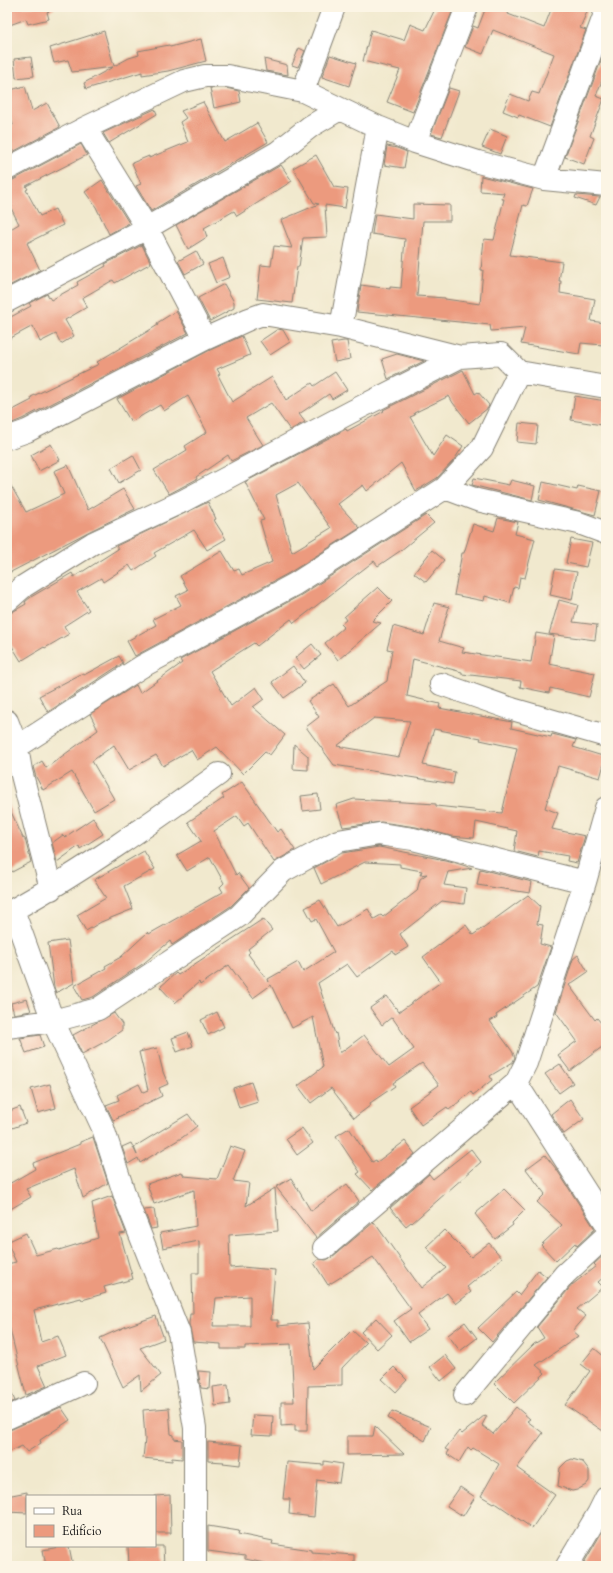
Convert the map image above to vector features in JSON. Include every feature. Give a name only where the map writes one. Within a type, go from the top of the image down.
[{"type":"street","points":[[303,91],[334,7]]},
{"type":"street","points":[[415,142],[467,7]]},
{"type":"street","points":[[544,179],[606,11]]},
{"type":"street","points":[[7,169],[85,128],[184,82],[205,76],[227,76],[303,91],[378,127],[415,142],[478,162],[544,179],[606,185]]},
{"type":"street","points":[[7,301],[147,228],[278,152],[311,126],[340,109]]},
{"type":"street","points":[[341,327],[378,127]]},
{"type":"street","points":[[85,128],[147,228],[205,339]]},
{"type":"street","points":[[7,438],[26,431],[205,339],[263,314],[341,327],[460,357],[501,354],[519,372],[606,387]]},
{"type":"street","points":[[7,601],[24,586],[93,543],[183,501],[460,357]]},
{"type":"street","points":[[17,747],[141,667],[295,584],[445,488],[482,448],[519,372]]},
{"type":"street","points":[[445,488],[477,500],[579,523],[606,533]]},
{"type":"street","points":[[441,684],[512,709],[606,736]]},
{"type":"street","points":[[7,720],[17,747],[14,775],[51,889]]},
{"type":"street","points":[[194,1566],[195,1428],[179,1334],[126,1199],[103,1128],[53,1021],[10,911],[51,889],[147,826],[219,774]]},
{"type":"street","points":[[324,1248],[516,1083],[526,1063],[585,882],[606,808]]},
{"type":"street","points":[[7,1027],[53,1021],[98,1009],[239,916],[283,871],[338,840],[379,834],[413,839],[585,882]]},
{"type":"street","points":[[516,1083],[606,1223]]},
{"type":"street","points":[[464,1395],[565,1274],[606,1236]]},
{"type":"street","points":[[7,1418],[84,1383]]},
{"type":"street","points":[[567,1566],[606,1498]]},
{"type":"building","points":[[7,7],[54,7],[54,9],[47,12],[49,19],[28,24],[26,19],[7,26]]},
{"type":"building","points":[[436,7],[454,7],[413,112],[387,102],[400,70],[363,61],[371,30],[404,40],[410,24],[425,30]]},
{"type":"building","points":[[486,7],[510,7],[508,14],[544,28],[552,7],[589,7],[580,28],[586,30],[550,127],[519,115],[518,117],[503,111],[510,94],[528,101],[532,92],[539,94],[554,54],[493,30],[483,54],[465,47],[473,26],[478,28]]},
{"type":"building","points":[[104,31],[114,66],[129,58],[139,55],[138,51],[169,45],[170,47],[201,39],[206,61],[168,71],[142,75],[142,72],[86,89],[84,83],[113,67],[72,72],[68,60],[54,63],[50,48]]},
{"type":"building","points":[[606,47],[606,70],[596,96],[604,99],[590,136],[594,138],[584,164],[565,157]]},
{"type":"building","points":[[299,48],[305,51],[298,67],[292,65]]},
{"type":"building","points":[[330,55],[356,63],[349,86],[322,77]]},
{"type":"building","points":[[31,57],[34,76],[16,78],[14,59]]},
{"type":"building","points":[[264,59],[287,65],[288,75],[266,71]]},
{"type":"building","points":[[25,86],[32,111],[47,103],[60,127],[7,155],[7,128],[13,125],[7,105],[7,91]]},
{"type":"building","points":[[210,88],[226,88],[239,91],[241,102],[214,108]]},
{"type":"building","points":[[449,88],[459,91],[442,137],[431,134]]},
{"type":"building","points":[[203,102],[225,142],[257,123],[268,142],[151,211],[136,186],[141,184],[132,163],[149,156],[149,158],[188,142],[180,122],[186,118],[181,111]]},
{"type":"building","points":[[155,109],[157,114],[109,143],[103,133]]},
{"type":"building","points":[[490,129],[507,136],[500,154],[482,147]]},
{"type":"building","points":[[81,144],[87,155],[26,186],[28,189],[26,190],[40,216],[55,209],[63,225],[27,243],[40,270],[7,287],[7,231],[19,224],[7,196],[7,181],[13,180]]},
{"type":"building","points":[[387,146],[407,152],[404,168],[384,165]]},
{"type":"building","points":[[316,155],[334,187],[348,189],[345,208],[325,205],[327,237],[303,238],[292,303],[257,299],[261,265],[271,266],[274,246],[292,248],[281,220],[319,204],[314,203],[293,168]]},
{"type":"building","points":[[281,165],[292,181],[237,216],[234,211],[204,228],[207,237],[188,249],[176,225]]},
{"type":"building","points":[[481,176],[533,189],[527,206],[523,205],[510,255],[562,262],[559,281],[561,281],[560,293],[595,299],[591,321],[605,323],[603,345],[581,343],[579,354],[521,344],[525,328],[491,331],[490,325],[357,312],[361,285],[390,289],[390,287],[401,288],[405,239],[372,234],[375,214],[413,219],[413,204],[450,205],[450,221],[423,221],[417,296],[445,298],[480,304],[484,239],[494,240],[504,199],[502,199],[504,193],[480,191]]},
{"type":"building","points":[[102,180],[129,223],[109,234],[96,207],[85,192]]},
{"type":"building","points":[[576,195],[600,197],[596,205],[575,198]]},
{"type":"building","points":[[142,245],[151,263],[115,283],[113,280],[82,298],[87,307],[65,320],[74,336],[61,344],[56,334],[40,342],[33,326],[7,340],[7,319],[31,306],[29,303],[47,294],[51,300],[78,285],[77,282],[106,266],[105,264]]},
{"type":"building","points":[[196,251],[203,264],[185,274],[178,261]]},
{"type":"building","points":[[223,258],[230,277],[216,283],[208,264]]},
{"type":"building","points":[[224,284],[234,302],[234,308],[210,321],[198,298]]},
{"type":"building","points":[[176,311],[188,333],[10,424],[7,418],[7,413],[32,400],[31,397],[99,364],[97,362],[158,325],[157,323]]},
{"type":"building","points":[[278,329],[283,330],[290,342],[270,355],[260,341]]},
{"type":"building","points":[[242,336],[250,355],[217,369],[220,374],[218,375],[232,402],[272,377],[286,400],[312,383],[314,386],[335,372],[347,390],[332,399],[329,394],[299,414],[305,422],[290,430],[271,403],[246,418],[263,445],[231,461],[228,455],[196,477],[197,479],[169,494],[154,470],[187,450],[185,446],[207,432],[188,396],[164,411],[160,405],[131,422],[117,399],[210,350]]},
{"type":"building","points":[[347,341],[350,359],[335,362],[331,343]]},
{"type":"building","points":[[397,354],[424,361],[388,379],[382,359]]},
{"type":"building","points":[[463,370],[475,394],[478,392],[489,405],[488,408],[469,423],[449,396],[414,413],[415,415],[410,417],[433,456],[447,435],[463,446],[454,460],[437,478],[416,491],[401,463],[367,491],[363,485],[338,504],[360,528],[289,573],[135,656],[127,641],[156,625],[153,619],[181,605],[176,596],[188,590],[180,576],[222,551],[234,571],[239,569],[242,575],[272,562],[260,521],[264,520],[245,482],[346,429],[347,431],[384,411],[383,410]],"holes":[[[298,483],[331,528],[292,552],[276,495]]]},
{"type":"building","points":[[575,396],[606,401],[602,425],[571,420]]},
{"type":"building","points":[[519,423],[538,425],[536,444],[517,442]]},
{"type":"building","points":[[51,444],[60,460],[39,471],[31,455]]},
{"type":"building","points":[[133,455],[141,470],[119,483],[111,468]]},
{"type":"building","points":[[68,465],[88,510],[123,489],[135,509],[7,574],[7,479],[26,512],[64,494],[54,471]]},
{"type":"building","points":[[474,478],[509,485],[511,480],[535,486],[532,500],[472,485]]},
{"type":"building","points":[[543,482],[577,490],[578,486],[601,491],[595,515],[539,500]]},
{"type":"building","points":[[208,502],[216,519],[214,520],[226,539],[207,550],[194,530],[154,553],[156,556],[133,571],[129,565],[103,582],[101,578],[77,592],[89,610],[64,626],[69,634],[21,661],[7,638],[7,615],[26,604],[25,602],[31,597],[72,573],[74,577],[118,549],[116,546]]},
{"type":"building","points":[[426,515],[434,523],[400,551],[378,566],[374,561],[294,623],[291,619],[257,646],[254,643],[210,671],[231,706],[256,687],[264,699],[253,707],[285,735],[270,755],[265,752],[243,774],[217,747],[197,760],[191,750],[163,766],[156,755],[129,770],[114,745],[92,761],[114,799],[94,811],[72,772],[43,790],[36,777],[33,767],[42,761],[46,768],[98,730],[90,714],[136,685],[140,693],[182,663],[180,660],[301,595]]},
{"type":"building","points":[[498,518],[518,522],[515,534],[535,539],[525,578],[520,577],[518,588],[514,587],[510,603],[485,596],[484,601],[454,595],[462,553],[464,553],[473,524],[494,531]]},
{"type":"building","points":[[571,539],[592,543],[586,567],[566,563]]},
{"type":"building","points":[[432,550],[444,560],[426,582],[414,573]]},
{"type":"building","points":[[555,569],[577,572],[572,600],[550,595]]},
{"type":"building","points":[[378,587],[392,601],[372,621],[381,623],[338,660],[325,643],[344,627],[341,624],[346,620],[344,617]]},
{"type":"building","points":[[559,600],[578,605],[573,622],[597,625],[595,640],[549,634]]},
{"type":"building","points":[[434,603],[449,607],[439,641],[464,648],[462,652],[531,662],[536,633],[554,636],[549,664],[595,673],[589,697],[550,688],[549,693],[520,687],[521,681],[462,674],[462,672],[413,659],[407,696],[440,704],[439,708],[512,722],[511,728],[551,737],[552,734],[576,740],[573,747],[606,757],[600,778],[558,766],[545,808],[558,813],[552,829],[585,836],[577,863],[567,861],[568,856],[539,851],[538,857],[514,851],[517,831],[476,822],[474,838],[451,836],[416,827],[381,822],[343,827],[336,805],[354,799],[436,804],[436,806],[502,813],[517,748],[480,740],[481,738],[434,729],[423,765],[455,772],[453,784],[334,765],[306,727],[319,717],[308,701],[334,684],[349,706],[387,681],[392,650],[387,649],[393,626],[424,635]],"holes":[[[374,718],[410,721],[399,757],[337,746]]]},
{"type":"building","points":[[312,644],[321,655],[304,669],[295,658]]},
{"type":"building","points":[[119,656],[123,663],[48,712],[39,696],[83,673],[84,675]]},
{"type":"building","points":[[293,666],[305,683],[284,698],[272,682]]},
{"type":"building","points":[[294,744],[308,756],[308,770],[293,769]]},
{"type":"building","points":[[242,782],[277,832],[281,829],[295,850],[274,862],[248,823],[244,826],[237,816],[214,831],[236,875],[238,873],[249,888],[231,906],[172,945],[170,941],[144,963],[93,997],[82,1000],[74,986],[106,968],[105,966],[121,957],[148,932],[149,934],[223,892],[220,887],[224,883],[210,857],[187,871],[177,855],[201,841],[188,822],[224,798],[222,795]]},
{"type":"building","points":[[318,794],[320,809],[303,811],[301,796]]},
{"type":"building","points":[[7,803],[23,838],[25,839],[31,862],[12,872],[7,862]]},
{"type":"building","points":[[93,818],[103,834],[80,849],[79,846],[57,862],[52,843],[63,835],[65,837]]},
{"type":"building","points":[[379,847],[450,861],[472,868],[448,872],[444,885],[466,888],[464,904],[442,901],[400,934],[408,947],[395,955],[393,951],[357,977],[347,964],[318,983],[335,1034],[336,1033],[340,1053],[364,1035],[389,1067],[414,1049],[392,1017],[382,1025],[370,1008],[387,996],[399,1012],[441,982],[423,957],[466,925],[473,935],[528,895],[540,906],[537,924],[543,925],[540,944],[551,947],[537,987],[496,1015],[497,1017],[490,1021],[512,1051],[515,1057],[513,1062],[490,1076],[492,1080],[473,1095],[471,1092],[449,1110],[447,1107],[421,1125],[409,1107],[439,1085],[422,1063],[393,1083],[395,1086],[370,1103],[371,1105],[354,1118],[331,1088],[311,1103],[298,1086],[323,1067],[313,1017],[292,1028],[271,985],[253,998],[229,965],[200,985],[199,982],[175,1003],[160,987],[176,973],[178,975],[263,919],[272,930],[248,949],[250,952],[248,954],[269,982],[268,979],[298,962],[303,972],[334,952],[316,919],[312,921],[305,908],[320,900],[337,927],[368,909],[374,919],[381,915],[383,917],[417,891],[420,879],[427,874],[420,875],[422,871],[400,867],[400,864],[365,862],[321,884],[314,868],[342,853]]},
{"type":"building","points":[[144,851],[155,869],[124,886],[133,909],[101,922],[86,931],[77,915],[106,898],[94,880]]},
{"type":"building","points":[[480,869],[532,882],[530,893],[477,885]]},
{"type":"building","points":[[68,940],[74,983],[56,993],[48,943]]},
{"type":"building","points":[[578,955],[588,972],[569,985],[595,1020],[597,1018],[606,1029],[606,1044],[570,1071],[558,1055],[577,1041],[556,1012],[573,959]]},
{"type":"building","points":[[27,999],[31,1011],[14,1014],[11,1003]]},
{"type":"building","points":[[217,1012],[224,1027],[208,1035],[201,1020]]},
{"type":"building","points":[[114,1013],[122,1024],[122,1030],[108,1040],[82,1054],[73,1035]]},
{"type":"building","points":[[188,1032],[193,1046],[177,1052],[172,1038]]},
{"type":"building","points":[[40,1035],[44,1047],[26,1053],[20,1038]]},
{"type":"building","points":[[157,1048],[163,1072],[168,1084],[159,1088],[162,1096],[113,1120],[106,1105],[119,1100],[117,1095],[139,1084],[143,1092],[148,1090],[139,1052]]},
{"type":"building","points":[[560,1064],[573,1083],[559,1093],[545,1074]]},
{"type":"building","points":[[251,1082],[258,1102],[239,1108],[233,1088]]},
{"type":"building","points":[[50,1084],[56,1108],[38,1113],[31,1089]]},
{"type":"building","points":[[570,1099],[584,1119],[564,1134],[551,1114]]},
{"type":"building","points":[[20,1107],[26,1123],[7,1130],[7,1112]]},
{"type":"building","points":[[188,1114],[197,1126],[183,1137],[140,1163],[138,1158],[128,1164],[122,1147],[131,1143],[137,1155],[134,1147]]},
{"type":"building","points":[[302,1128],[313,1143],[297,1155],[286,1139]]},
{"type":"building","points":[[349,1128],[372,1162],[376,1160],[377,1162],[405,1141],[415,1154],[372,1190],[357,1174],[360,1172],[336,1136]]},
{"type":"building","points":[[93,1137],[108,1183],[83,1198],[74,1169],[26,1189],[31,1197],[7,1211],[7,1185],[35,1169],[33,1163],[80,1144],[80,1142]]},
{"type":"building","points":[[230,1146],[245,1151],[233,1181],[249,1183],[246,1206],[275,1188],[278,1231],[229,1235],[230,1268],[242,1267],[275,1270],[271,1320],[278,1320],[278,1326],[308,1323],[313,1369],[352,1330],[366,1343],[342,1368],[342,1385],[308,1386],[307,1431],[295,1431],[295,1425],[281,1426],[281,1402],[294,1402],[291,1344],[245,1346],[245,1349],[221,1349],[221,1344],[193,1342],[189,1324],[190,1314],[193,1314],[192,1273],[199,1273],[199,1241],[163,1248],[160,1233],[196,1226],[194,1190],[154,1204],[147,1184],[182,1172],[184,1176],[217,1179]],"holes":[[[250,1296],[250,1326],[213,1326],[216,1298]]]},
{"type":"building","points":[[471,1149],[481,1162],[412,1223],[411,1222],[406,1226],[390,1208],[429,1174],[433,1179]]},
{"type":"building","points":[[545,1155],[557,1170],[595,1229],[577,1246],[575,1243],[556,1261],[541,1245],[562,1225],[537,1202],[545,1194],[526,1169]]},
{"type":"building","points":[[291,1178],[311,1211],[347,1184],[359,1201],[316,1238],[276,1187]]},
{"type":"building","points":[[504,1189],[525,1210],[512,1223],[513,1225],[495,1239],[475,1214]]},
{"type":"building","points":[[112,1196],[126,1233],[120,1234],[133,1279],[104,1287],[106,1293],[82,1300],[81,1298],[34,1310],[41,1342],[58,1336],[66,1355],[38,1366],[47,1386],[26,1395],[7,1317],[7,1264],[16,1262],[7,1242],[26,1233],[36,1255],[59,1250],[98,1238],[92,1203]]},
{"type":"building","points":[[154,1209],[157,1228],[151,1229],[144,1210]]},
{"type":"building","points":[[374,1222],[421,1288],[446,1268],[426,1247],[444,1230],[471,1257],[489,1243],[502,1258],[467,1287],[471,1292],[456,1304],[447,1293],[418,1315],[428,1329],[409,1342],[394,1321],[411,1309],[373,1257],[328,1285],[314,1263],[319,1259],[326,1260],[332,1257]]},
{"type":"building","points":[[606,1253],[606,1276],[598,1282],[603,1287],[577,1309],[586,1316],[573,1331],[579,1336],[536,1365],[545,1373],[514,1403],[494,1383],[534,1344],[544,1338],[537,1327],[572,1285],[596,1266],[594,1264]]},
{"type":"building","points":[[538,1270],[547,1277],[492,1342],[478,1328],[516,1292],[519,1295]]},
{"type":"building","points":[[156,1316],[164,1339],[140,1348],[161,1375],[141,1391],[140,1375],[123,1387],[100,1338],[127,1326]]},
{"type":"building","points":[[376,1318],[392,1335],[377,1349],[361,1332]]},
{"type":"building","points":[[465,1322],[477,1338],[460,1351],[448,1335]]},
{"type":"building","points":[[594,1348],[606,1358],[606,1433],[565,1405],[590,1371],[581,1364]]},
{"type":"building","points":[[445,1355],[456,1369],[441,1381],[430,1367]]},
{"type":"building","points":[[394,1367],[407,1380],[396,1392],[382,1379]]},
{"type":"building","points":[[198,1371],[211,1372],[210,1389],[201,1388]]},
{"type":"building","points":[[7,1383],[15,1401],[7,1404]]},
{"type":"building","points":[[228,1385],[230,1404],[215,1406],[213,1387]]},
{"type":"building","points":[[61,1407],[70,1420],[40,1440],[41,1443],[27,1452],[22,1446],[7,1453],[7,1430]]},
{"type":"building","points":[[516,1407],[530,1419],[527,1421],[543,1433],[517,1468],[555,1495],[532,1528],[494,1502],[493,1503],[481,1496],[499,1464],[473,1448],[471,1450],[468,1447],[459,1462],[447,1454],[449,1451],[445,1449],[459,1431],[462,1434],[485,1415],[487,1416],[482,1425],[493,1434]]},
{"type":"building","points":[[169,1408],[171,1434],[174,1435],[174,1439],[182,1440],[182,1459],[172,1458],[172,1461],[143,1458],[145,1439],[143,1410]]},
{"type":"building","points":[[392,1411],[431,1427],[425,1441],[388,1418]]},
{"type":"building","points":[[253,1415],[273,1416],[272,1436],[251,1435]]},
{"type":"building","points":[[375,1426],[404,1454],[347,1455],[347,1436],[373,1436]]},
{"type":"building","points":[[208,1442],[242,1445],[240,1465],[208,1461]]},
{"type":"building","points":[[572,1459],[583,1462],[589,1470],[589,1481],[586,1485],[572,1491],[558,1486],[560,1468],[567,1461]]},
{"type":"building","points":[[324,1461],[342,1464],[339,1483],[317,1480],[314,1517],[289,1514],[290,1499],[283,1499],[287,1462],[324,1465]]},
{"type":"building","points":[[460,1487],[475,1497],[463,1516],[447,1506]]},
{"type":"building","points":[[27,1492],[26,1513],[7,1512],[7,1496]]},
{"type":"building","points":[[170,1495],[171,1533],[156,1533],[156,1496]]},
{"type":"building","points":[[606,1525],[606,1566],[582,1566]]},
{"type":"building","points":[[208,1526],[239,1531],[238,1534],[273,1541],[272,1544],[311,1550],[311,1552],[354,1555],[354,1566],[291,1566],[269,1564],[245,1559],[245,1556],[208,1551]]},
{"type":"building","points":[[163,1546],[164,1566],[129,1566],[128,1547]]},
{"type":"building","points":[[69,1547],[73,1566],[46,1566],[43,1550]]}]
